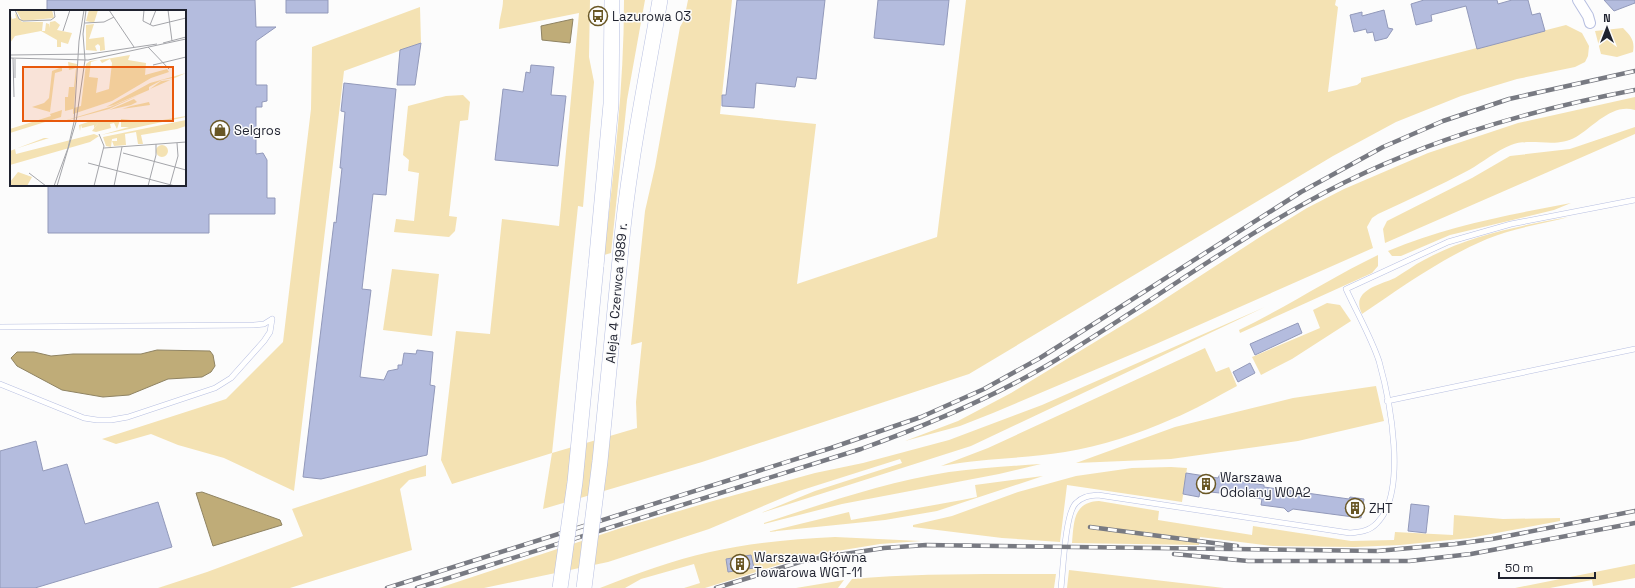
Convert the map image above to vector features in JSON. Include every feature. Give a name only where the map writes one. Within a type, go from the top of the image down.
[{"type":"main road","name":"Aleja 4 Czerwca 1989 r.","points":[[560,588],[575,482],[611,104],[612,0]]},
{"type":"main road","name":"Aleja 4 Czerwca 1989 r.","points":[[584,588],[600,462],[623,218],[660,0]]},
{"type":"street","points":[[1578,0],[1588,16],[1590,23]]},
{"type":"lane","points":[[1061,588],[1069,515],[1074,504],[1084,496],[1098,495],[1350,533],[1369,529],[1383,516],[1393,488],[1395,467],[1387,401],[1379,361],[1346,289],[1448,242],[1511,224],[1635,200]]},
{"type":"lane","points":[[0,327],[254,325],[264,324],[272,319],[270,332],[231,378],[215,388],[128,417],[111,420],[84,418],[0,384]]},
{"type":"lane","points":[[1387,401],[1635,349]]},
{"type":"shaded area","points":[[503,0],[590,0],[589,57],[594,82],[583,207],[578,206],[552,453],[452,484],[441,460],[456,331],[490,334],[502,219],[559,226],[579,13],[499,29]]},
{"type":"shaded area","points":[[624,0],[645,0],[627,100],[611,253],[604,255],[615,160],[624,32]]},
{"type":"shaded area","points":[[688,0],[732,0],[720,114],[816,124],[797,284],[937,237],[966,0],[1336,0],[1335,5],[1338,7],[1328,92],[1357,85],[1361,82],[1361,78],[1566,25],[1582,33],[1589,46],[1588,56],[1585,62],[1575,67],[1517,79],[1461,96],[1396,122],[1333,156],[969,374],[702,462],[543,509],[552,453],[637,428],[636,402],[642,342],[631,345],[645,211],[655,167],[680,27],[684,20]]},
{"type":"shaded area","points":[[420,7],[421,43],[344,71],[294,491],[224,458],[178,445],[151,434],[116,444],[102,439],[226,399],[283,342],[311,109],[312,47]]},
{"type":"shaded area","points":[[573,19],[570,43],[542,40],[541,26]]},
{"type":"shaded area","points":[[1623,28],[1632,39],[1633,52],[1617,57],[1601,54],[1595,31]]},
{"type":"shaded area","points":[[463,95],[470,102],[468,120],[460,121],[449,216],[457,217],[455,231],[449,237],[394,232],[396,219],[414,221],[419,173],[408,171],[409,160],[403,155],[408,106],[446,96]]},
{"type":"shaded area","points":[[1635,97],[1635,110],[1618,110],[1611,113],[1603,117],[1576,137],[1552,143],[1527,142],[1511,145],[1500,150],[1458,176],[1378,214],[1372,218],[1367,227],[1373,248],[1156,344],[993,413],[960,426],[905,441],[958,421],[1011,393],[1154,306],[1307,208],[1344,189],[1428,153],[1518,123]]},
{"type":"shaded area","points":[[1635,127],[1635,134],[1385,243],[1383,229],[1387,221],[1472,178],[1510,156],[1570,149]]},
{"type":"shaded area","points":[[1571,203],[1554,210],[1450,235],[1401,256],[1392,256],[1388,251],[1410,242],[1455,228]]},
{"type":"shaded area","points":[[1569,217],[1528,226],[1487,239],[1454,255],[1362,314],[1359,306],[1360,299],[1368,290],[1395,278],[1441,251],[1495,232]]},
{"type":"shaded area","points":[[1378,255],[1378,266],[1372,273],[1240,333],[1239,330]]},
{"type":"shaded area","points":[[392,269],[439,274],[432,336],[383,330]]},
{"type":"shaded area","points":[[1327,303],[1340,305],[1351,321],[1292,359],[1261,375],[1252,357],[1320,328],[1313,310]]},
{"type":"shaded area","points":[[1265,307],[971,446],[761,513],[815,491],[902,463],[900,459],[799,491],[709,529],[608,562],[484,588],[439,588],[621,528],[713,501],[815,473],[863,463],[949,440],[1042,405]]},
{"type":"shaded area","points":[[1205,348],[1216,372],[1229,367],[1237,386],[1197,408],[1133,434],[1106,443],[1049,454],[971,461],[941,466],[988,448]]},
{"type":"shaded area","points":[[157,350],[210,351],[213,355],[215,366],[211,372],[202,377],[168,379],[129,395],[103,397],[62,390],[17,366],[11,358],[17,352],[34,352],[51,356],[73,354],[141,354]]},
{"type":"shaded area","points":[[1376,386],[1384,421],[1298,441],[1171,459],[1076,463],[1175,427],[1293,398]]},
{"type":"shaded area","points":[[1041,464],[999,474],[842,504],[764,524],[879,487],[925,476],[972,469]]},
{"type":"shaded area","points":[[426,465],[426,476],[409,480],[400,489],[412,550],[290,588],[158,588],[207,572],[303,536],[292,509]]},
{"type":"shaded area","points":[[1132,468],[1187,468],[1182,502],[1067,485],[1060,542],[1002,538],[913,527],[913,525],[952,516],[1018,492],[1076,476]]},
{"type":"shaded area","points":[[1043,476],[937,511],[885,520],[767,532],[849,512],[851,520],[977,497],[975,485]]},
{"type":"shaded area","points":[[202,492],[280,520],[282,525],[213,546],[196,493]]},
{"type":"shaded area","points":[[1099,501],[1159,511],[1158,520],[1252,535],[1253,526],[1351,541],[1394,540],[1395,532],[1453,535],[1454,515],[1503,519],[1560,518],[1560,521],[1470,538],[1400,545],[1355,547],[1273,546],[1200,537],[1199,545],[1072,543],[1076,514],[1084,505],[1090,502]]},
{"type":"shaded area","points":[[835,537],[921,541],[880,544],[819,554],[705,588],[684,588],[700,583],[694,564],[641,579],[625,588],[600,588],[668,563],[696,555],[741,546]]},
{"type":"shaded area","points":[[1635,564],[1635,578],[1593,586],[1592,580],[1550,588],[1515,588]]},
{"type":"shaded area","points":[[1069,570],[1224,588],[1067,588]]},
{"type":"shaded area","points":[[954,574],[1056,574],[1054,588],[845,588],[852,579],[878,577]]},
{"type":"shaded area","points":[[844,580],[838,588],[796,588]]},
{"type":"building","name":"Selgros","points":[[47,0],[255,0],[256,27],[276,27],[256,41],[256,85],[267,85],[267,101],[262,102],[262,107],[256,107],[256,154],[263,153],[267,160],[267,198],[275,198],[275,214],[209,214],[209,233],[48,233],[48,186],[186,186],[186,10],[47,10]]},
{"type":"building","points":[[286,0],[328,0],[328,13],[286,13]]},
{"type":"building","points":[[737,0],[825,0],[816,79],[797,77],[795,87],[756,83],[754,108],[722,106],[722,95],[726,95]]},
{"type":"building","points":[[878,0],[949,0],[944,45],[874,38]]},
{"type":"building","points":[[1424,0],[1497,0],[1498,4],[1512,0],[1528,0],[1532,15],[1540,13],[1545,31],[1477,49],[1466,6],[1431,15],[1432,21],[1416,25],[1411,4]]},
{"type":"building","points":[[1604,0],[1635,0],[1635,3],[1614,11]]},
{"type":"building","points":[[1384,10],[1388,28],[1393,29],[1387,38],[1375,41],[1373,32],[1367,33],[1366,29],[1354,32],[1350,15],[1362,12],[1362,16]]},
{"type":"building","points":[[421,43],[415,85],[397,85],[400,50]]},
{"type":"building","points":[[531,65],[554,67],[551,95],[566,96],[558,166],[495,160],[503,89],[523,92],[526,72],[530,73]]},
{"type":"building","points":[[344,83],[396,89],[386,195],[373,194],[362,289],[371,290],[360,377],[384,380],[388,371],[398,369],[398,365],[402,365],[404,353],[416,354],[417,350],[433,352],[430,385],[435,386],[427,455],[321,479],[303,477],[342,168],[340,168],[345,112],[341,111]]},
{"type":"building","points":[[1298,323],[1302,333],[1255,355],[1250,344]]},
{"type":"building","points":[[1250,363],[1255,373],[1238,382],[1233,372]]},
{"type":"building","points":[[36,441],[43,471],[67,464],[85,524],[158,502],[172,547],[35,588],[0,588],[0,451]]},
{"type":"building","points":[[1186,473],[1218,478],[1220,474],[1230,476],[1229,480],[1264,485],[1264,487],[1349,499],[1350,497],[1364,499],[1361,518],[1293,509],[1288,512],[1284,508],[1261,505],[1262,499],[1249,497],[1250,493],[1221,489],[1220,493],[1200,491],[1199,497],[1183,494]]},
{"type":"building","points":[[1411,504],[1429,506],[1426,533],[1408,531]]},
{"type":"building","name":"Warszawa Główna Towarowa WGT-11","points":[[751,555],[754,568],[728,572],[726,559]]},
{"type":"railway","points":[[387,588],[831,448],[921,417],[984,389],[1040,358],[1301,192],[1383,147],[1443,121],[1509,99],[1635,71]]},
{"type":"railway","points":[[417,588],[861,449],[932,422],[1001,390],[1046,366],[1112,325],[1242,240],[1309,201],[1348,181],[1387,163],[1468,132],[1550,109],[1635,90]]},
{"type":"railway","points":[[716,588],[803,561],[884,548],[926,545],[1377,551],[1492,539],[1635,511]]},
{"type":"railway","points":[[1174,554],[1248,561],[1409,561],[1471,554],[1635,523]]},
{"type":"railway","points":[[1090,527],[1237,546]]},
{"type":"place","name":"Lazurowa 03","points":[[598,16]]},
{"type":"place","name":"Selgros","points":[[220,130]]},
{"type":"place","name":"Warszawa Odolany WOA2","points":[[1206,484]]},
{"type":"place","name":"ZHT","points":[[1355,508]]},
{"type":"place","name":"Warszawa Główna Towarowa WGT-11","points":[[740,564]]}]
